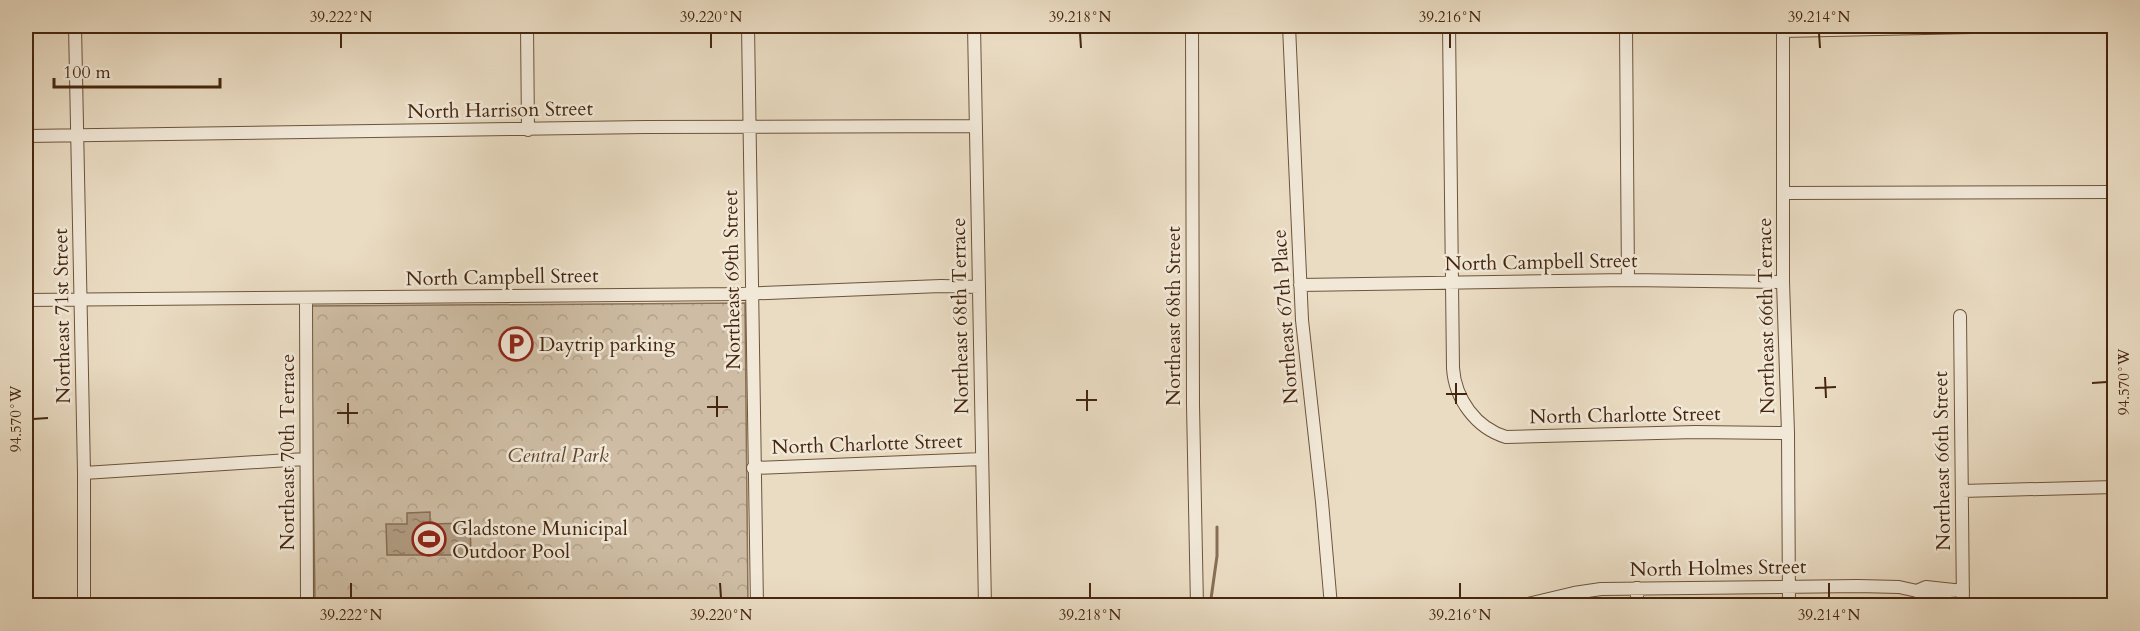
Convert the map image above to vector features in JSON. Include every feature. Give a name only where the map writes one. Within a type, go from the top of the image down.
[{"type":"street","name":"Northeast 71st Street","points":[[75,26],[84,473],[84,606]]},
{"type":"street","points":[[527,26],[528,130]]},
{"type":"street","name":"Northeast 69th Street","points":[[748,26],[753,468],[757,606]]},
{"type":"street","name":"Northeast 68th Terrace","points":[[974,26],[985,606]]},
{"type":"street","name":"Northeast 68th Street","points":[[1192,26],[1193,405],[1197,606]]},
{"type":"street","name":"Northeast 67th Place","points":[[1290,26],[1302,320],[1331,606]]},
{"type":"street","points":[[1449,26],[1452,282]]},
{"type":"street","points":[[1626,26],[1628,280]]},
{"type":"street","points":[[1784,28],[2019,26]]},
{"type":"street","name":"Northeast 66th Terrace","points":[[1784,28],[1783,282],[1788,433],[1789,606]]},
{"type":"street","name":"North Harrison Street","points":[[26,136],[645,127],[976,126]]},
{"type":"street","points":[[1783,193],[2115,192]]},
{"type":"street","name":"North Campbell Street","points":[[1300,285],[1628,280],[1783,282]]},
{"type":"street","name":"North Charlotte Street","points":[[1452,282],[1454,375],[1461,396],[1471,413],[1492,433],[1506,437],[1788,433]]},
{"type":"street","name":"North Campbell Street","points":[[26,300],[752,294],[941,286],[979,287]]},
{"type":"street","name":"Northeast 70th Terrace","points":[[306,299],[307,606]]},
{"type":"street","name":"Northeast 66th Street","points":[[1960,316],[1963,600]]},
{"type":"street","points":[[84,473],[305,459]]},
{"type":"street","name":"North Charlotte Street","points":[[753,468],[982,459]]},
{"type":"street","points":[[1962,491],[2115,487]]},
{"type":"street","name":"North Holmes Street","points":[[1520,606],[1574,593],[1601,589],[1637,588],[1899,587],[1917,591],[1926,587],[1963,600]]},
{"type":"street","points":[[1637,588],[1637,606]]},
{"type":"green space","name":"Central Park","points":[[745,303],[748,605],[315,605],[311,306]]},
{"type":"water","name":"Gladstone Municipal Outdoor Pool","points":[[430,512],[430,524],[470,523],[471,555],[387,555],[386,524],[407,524],[407,513]]},
{"type":"waterway","points":[[1210,606],[1217,556],[1217,527]]},
{"type":"place","name":"Daytrip parking","points":[[516,344]]},
{"type":"place","name":"Gladstone Municipal Outdoor Pool","points":[[429,539]]}]
